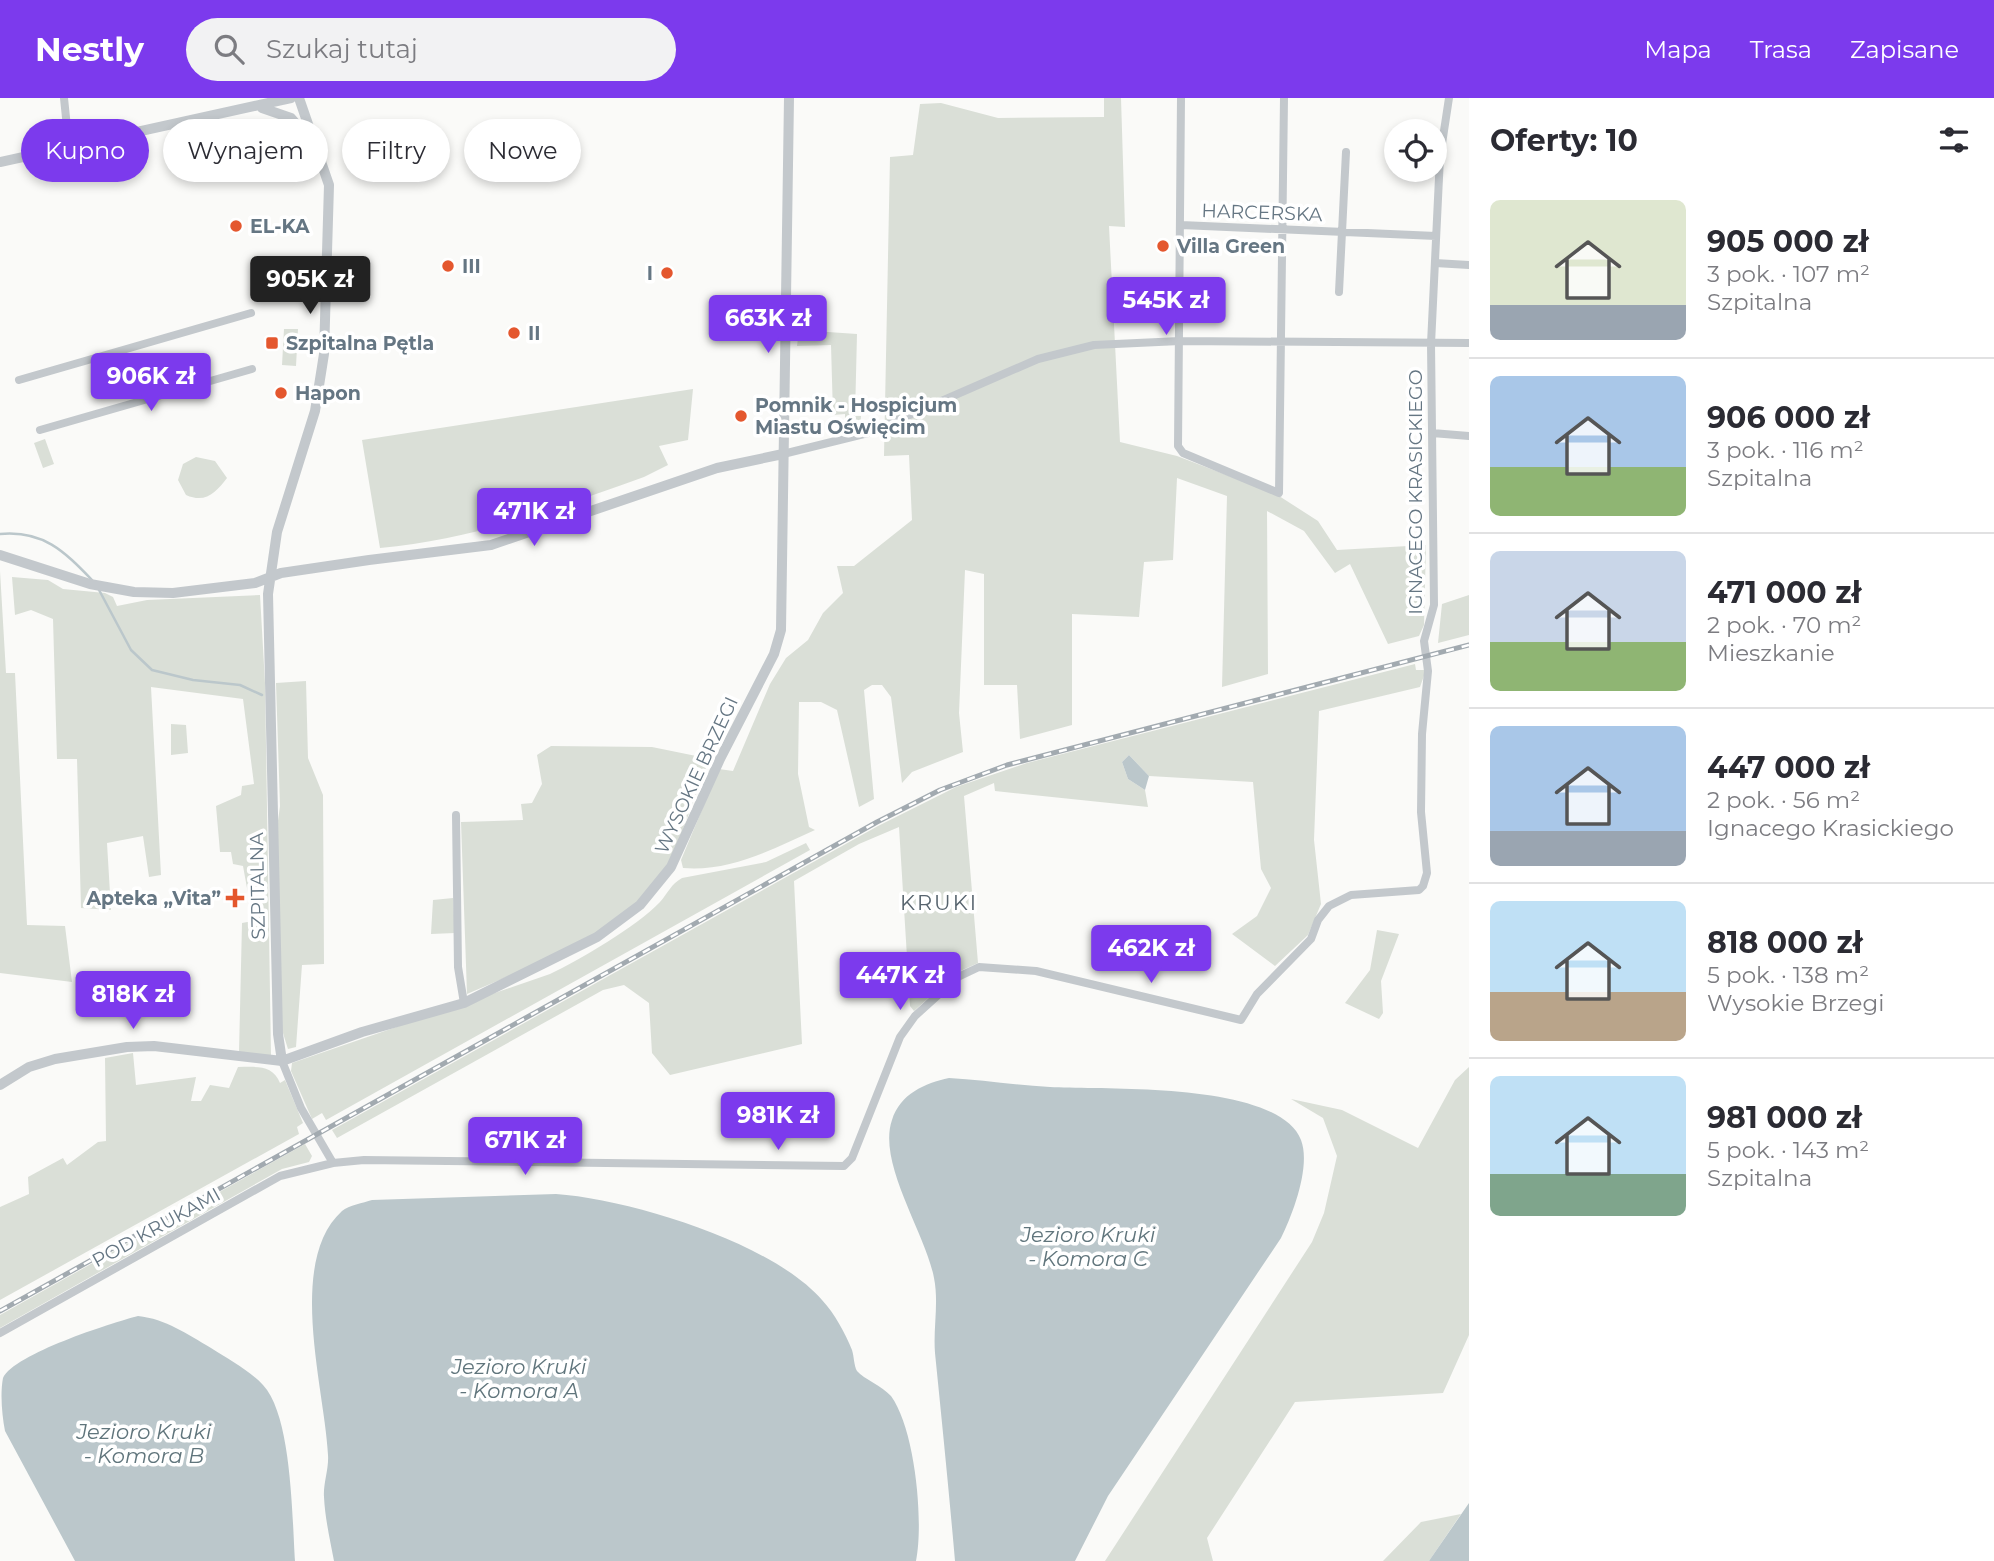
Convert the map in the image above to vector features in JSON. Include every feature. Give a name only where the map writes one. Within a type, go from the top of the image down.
[{"type":"street","points":[[64,98],[66,119]]},
{"type":"street","points":[[149,130],[292,98]]},
{"type":"street","name":"SZPITALNA","points":[[299,98],[307,119]]},
{"type":"street","name":"WYSOKIE BRZEGI","points":[[0,1085],[29,1067],[55,1059],[127,1047],[154,1046],[282,1061],[362,1032],[464,1003],[611,928],[640,905],[671,867],[778,642],[781,612],[789,98]]},
{"type":"street","points":[[1181,98],[1180,450],[1279,493],[1283,343],[1284,98]]},
{"type":"street","name":"IGNACEGO KRASICKIEGO","points":[[333,1163],[365,1160],[844,1166],[852,1158],[900,1037],[915,1016],[958,977],[979,967],[1036,971],[1234,1021],[1241,1020],[1260,990],[1301,952],[1329,906],[1351,895],[1413,893],[1423,886],[1427,873],[1421,812],[1422,734],[1428,671],[1424,641],[1434,605],[1431,344],[1440,157],[1450,98]]},
{"type":"street","points":[[258,107],[292,119]]},
{"type":"street","name":"HARCERSKA","points":[[1339,292],[1346,152]]},
{"type":"street","points":[[0,162],[21,157]]},
{"type":"street","name":"SZPITALNA","points":[[328,182],[324,354],[315,411],[277,532],[269,577],[277,1021],[282,1061],[301,1108],[333,1163]]},
{"type":"street","name":"HARCERSKA","points":[[1181,225],[1436,236]]},
{"type":"street","points":[[1435,263],[1469,265]]},
{"type":"street","points":[[19,380],[251,313]]},
{"type":"street","points":[[0,555],[90,583],[134,592],[173,593],[255,583],[269,577],[369,559],[491,545],[717,468],[868,433],[1049,356],[1110,343],[1469,343]]},
{"type":"street","points":[[40,430],[252,369]]},
{"type":"street","points":[[1432,433],[1469,436]]},
{"type":"street","points":[[456,815],[458,967],[464,1003]]},
{"type":"street","name":"POD KRUKAMI","points":[[0,1333],[280,1176],[333,1163]]},
{"type":"shaded area","points":[[1104,98],[1121,98],[1125,227],[1109,226],[1120,442],[1177,456],[1276,494],[1318,521],[1337,550],[1426,545],[1424,625],[1419,636],[1388,644],[1350,564],[1335,573],[1304,531],[1267,511],[1268,674],[1222,687],[1227,496],[1177,478],[1173,560],[1144,562],[1139,617],[1072,614],[1072,725],[1020,739],[1017,685],[984,685],[984,574],[965,570],[959,713],[963,752],[912,772],[902,783],[891,697],[882,685],[872,685],[864,690],[874,799],[859,807],[837,710],[821,702],[799,702],[798,774],[809,827],[815,830],[734,863],[683,868],[681,860],[719,769],[733,771],[770,684],[786,658],[808,640],[823,613],[843,593],[837,566],[854,566],[912,520],[909,455],[884,456],[890,157],[913,155],[920,104],[941,103],[998,118],[1104,117]]},
{"type":"shaded area","points":[[284,329],[298,329],[296,366],[282,365]]},
{"type":"shaded area","points":[[799,330],[857,334],[855,416],[861,416],[860,428],[845,434],[845,414],[833,415],[831,345],[797,346]]},
{"type":"shaded area","points":[[693,389],[688,440],[659,446],[668,465],[644,477],[514,521],[448,538],[380,548],[362,440]]},
{"type":"shaded area","points":[[45,439],[54,464],[43,468],[34,443]]},
{"type":"shaded area","points":[[196,457],[215,461],[227,478],[210,495],[199,498],[186,495],[178,480],[183,464]]},
{"type":"shaded area","points":[[0,571],[6,673],[15,673],[27,925],[65,926],[72,982],[0,973]]},
{"type":"shaded area","points":[[12,577],[48,580],[63,589],[105,593],[113,597],[117,606],[147,600],[260,595],[265,683],[271,1056],[239,1053],[242,923],[253,921],[243,866],[233,864],[231,852],[220,852],[216,806],[241,795],[242,786],[254,784],[243,699],[151,687],[161,875],[149,877],[143,836],[107,843],[111,910],[81,908],[77,759],[57,759],[53,619],[31,610],[15,615]]},
{"type":"shaded area","points":[[1469,595],[1469,635],[1438,643],[1442,604]]},
{"type":"shaded area","points":[[1415,664],[1416,670],[1426,670],[1420,687],[1319,711],[1314,840],[1321,904],[1308,935],[1275,966],[1232,934],[1257,916],[1271,888],[1261,869],[1253,782],[1149,776],[1129,755],[1122,762],[1128,779],[1145,790],[1148,807],[995,791],[994,783],[964,796],[978,963],[956,973],[914,1011],[910,1006],[899,827],[859,844],[794,881],[802,1044],[670,1075],[652,1053],[649,1003],[624,985],[603,990],[337,1138],[332,1130],[878,826],[956,787],[1027,763]]},
{"type":"shaded area","points":[[306,681],[308,758],[323,795],[324,964],[302,965],[296,1047],[288,1049],[282,1030],[276,683]]},
{"type":"shaded area","points":[[171,724],[186,725],[188,753],[171,755]]},
{"type":"shaded area","points":[[551,746],[652,747],[706,758],[707,765],[663,883],[607,934],[467,994],[461,822],[523,820],[521,804],[532,803],[542,784],[537,755]]},
{"type":"shaded area","points":[[806,843],[810,850],[326,1120],[322,1113],[312,1119],[291,1071],[292,1063],[550,974],[637,922],[660,902],[678,880],[766,862]]},
{"type":"shaded area","points":[[453,898],[455,933],[431,934],[433,900]]},
{"type":"shaded area","points":[[1377,930],[1399,934],[1381,981],[1383,1013],[1379,1019],[1345,1003],[1370,970]]},
{"type":"shaded area","points":[[133,1053],[136,1085],[196,1077],[191,1101],[201,1101],[210,1085],[229,1088],[238,1067],[257,1067],[273,1072],[280,1083],[285,1080],[303,1123],[297,1127],[299,1134],[0,1300],[0,1207],[29,1194],[28,1177],[63,1158],[67,1165],[98,1142],[106,1141],[105,1058]]},
{"type":"shaded area","points":[[1469,1067],[1469,1335],[1443,1393],[1295,1402],[1207,1538],[1213,1561],[1105,1561],[1312,1242],[1324,1213],[1337,1156],[1323,1118],[1291,1099],[1342,1110],[1418,1148],[1455,1080]]},
{"type":"shaded area","points":[[305,1144],[312,1156],[309,1162],[282,1169],[0,1328],[0,1315]]},
{"type":"shaded area","points":[[1461,1514],[1429,1561],[1383,1561],[1421,1522]]},
{"type":"water","points":[[1129,755],[1149,776],[1145,790],[1128,779],[1122,762]]},
{"type":"water","name":"Jezioro Kruki - Komora C","points":[[949,1078],[1050,1087],[1187,1092],[1225,1098],[1260,1107],[1286,1121],[1301,1140],[1304,1151],[1302,1176],[1295,1203],[1281,1238],[1108,1496],[1075,1561],[955,1561],[935,1353],[934,1278],[904,1199],[891,1157],[889,1137],[896,1111],[907,1097],[931,1083]]},
{"type":"water","name":"Jezioro Kruki - Komora A","points":[[556,1194],[622,1205],[660,1215],[736,1243],[800,1279],[822,1300],[846,1337],[857,1371],[891,1396],[906,1430],[912,1452],[918,1500],[916,1561],[334,1561],[325,1505],[328,1455],[316,1363],[312,1293],[316,1262],[325,1233],[342,1211],[372,1200]]},
{"type":"water","name":"Jezioro Kruki - Komora B","points":[[138,1316],[167,1324],[211,1348],[251,1374],[273,1400],[280,1419],[289,1468],[295,1561],[75,1561],[5,1431],[3,1378],[25,1359],[43,1350],[86,1332]]},
{"type":"water","points":[[1469,1503],[1469,1561],[1429,1561],[1431,1558]]},
{"type":"waterway","points":[[0,534],[29,535],[41,539],[72,560],[92,580]]},
{"type":"waterway","points":[[98,588],[131,650],[152,670],[193,680],[240,685],[262,695]]},
{"type":"railway","points":[[0,1311],[877,822],[940,790],[1007,765],[1469,645]]},
{"type":"place","name":"EL-KA","points":[[236,226]]},
{"type":"place","name":"Villa Green","points":[[1163,246]]},
{"type":"place","name":"III","points":[[448,266]]},
{"type":"place","name":"I","points":[[667,273]]},
{"type":"place","name":"II","points":[[514,333]]},
{"type":"place","name":"Szpitalna Pętla","points":[[272,343]]},
{"type":"place","name":"Hapon","points":[[281,393]]},
{"type":"place","name":"Pomnik - Hospicjum Miastu Oświęcim","points":[[741,416]]},
{"type":"place","name":"Apteka „Vita”","points":[[235,898]]},
{"type":"district","name":"KRUKI","points":[[939,903]]}]
